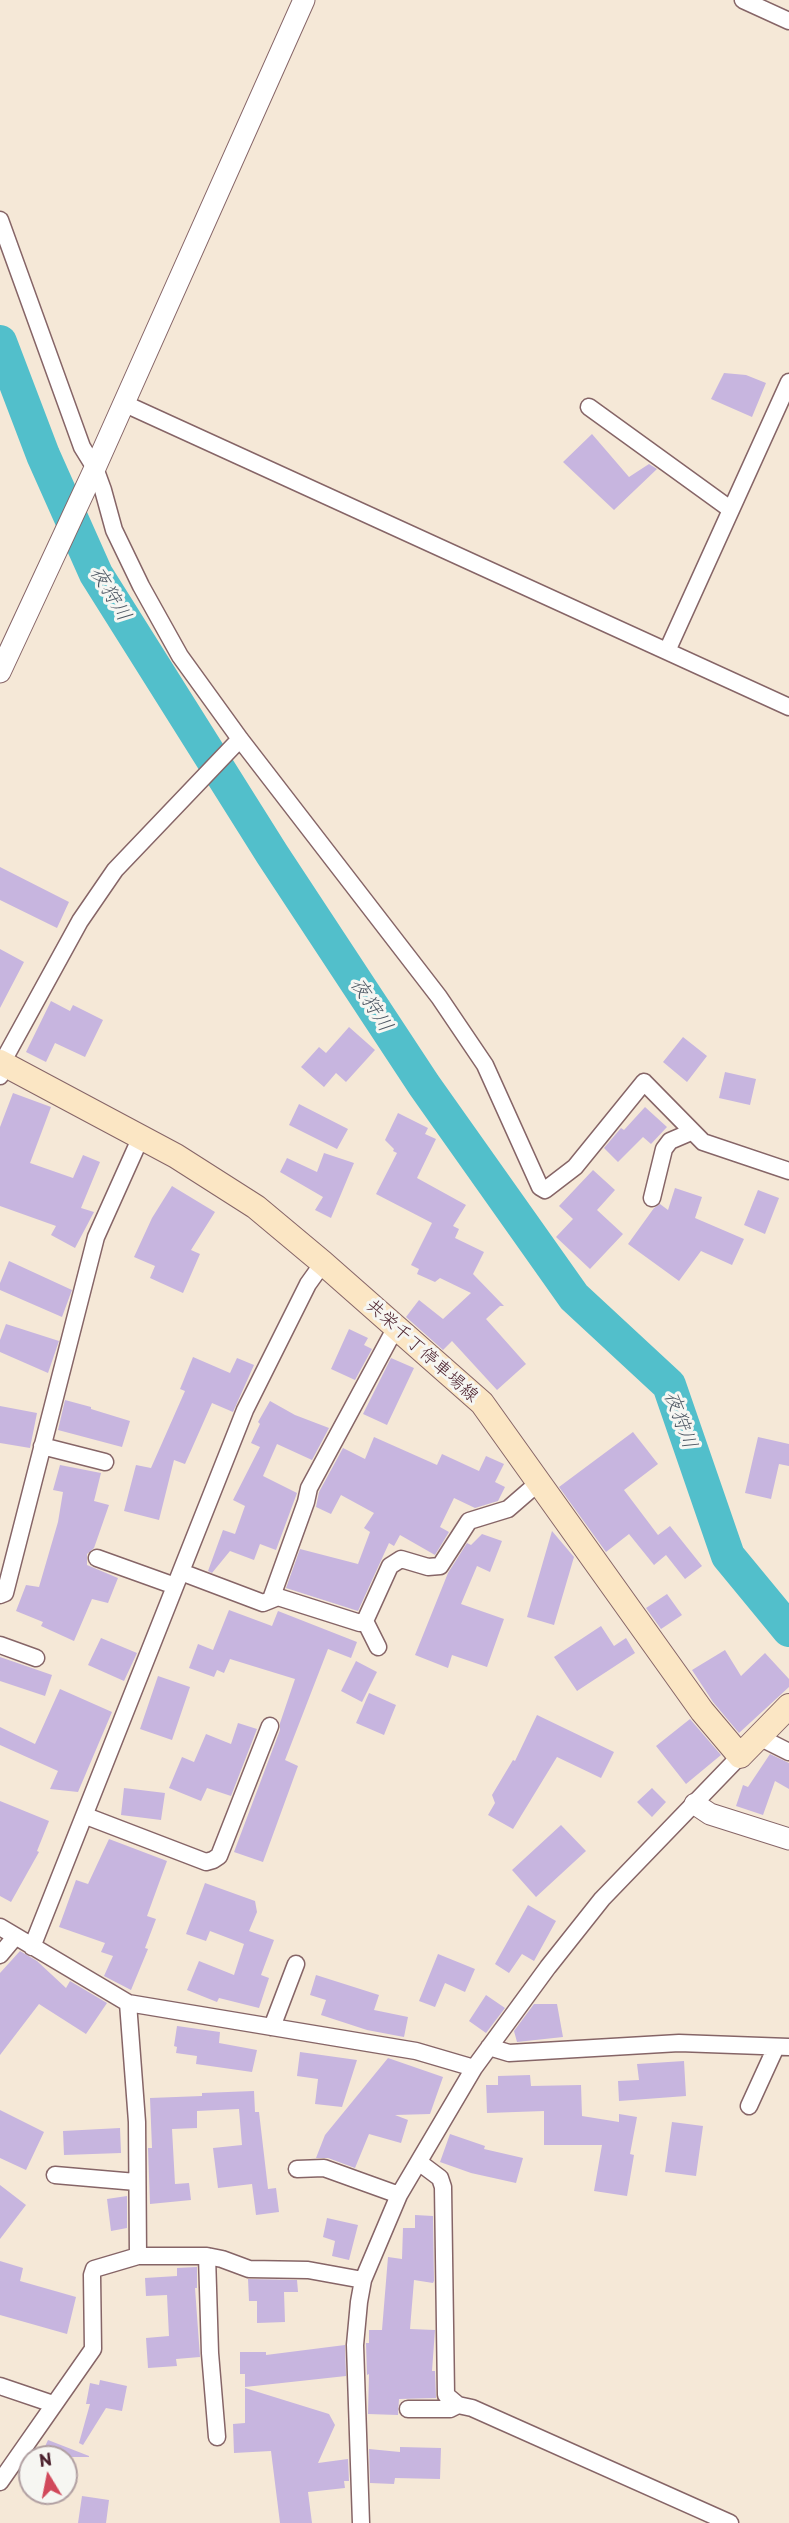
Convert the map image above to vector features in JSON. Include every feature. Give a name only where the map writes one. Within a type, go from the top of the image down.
[{"type":"main road","name":"共栄千丁停車場線","points":[[1,1067],[176,1156],[255,1208],[323,1263],[482,1403],[702,1711],[740,1756]]},
{"type":"main road","points":[[740,1756],[789,1706]]},
{"type":"street","points":[[0,672],[93,472],[304,0]]},
{"type":"street","points":[[743,0],[789,21]]},
{"type":"street","points":[[0,220],[114,530],[141,586],[180,656],[238,742],[439,997],[485,1065],[540,1187],[545,1190],[575,1167],[644,1082],[703,1142],[789,1171]]},
{"type":"street","points":[[667,651],[789,382]]},
{"type":"street","points":[[123,404],[789,707]]},
{"type":"street","points":[[589,407],[730,509]]},
{"type":"street","points":[[1,1067],[80,921],[115,870],[238,742]]},
{"type":"street","points":[[652,1198],[664,1149],[670,1141],[691,1132]]},
{"type":"street","points":[[0,1595],[5,1593],[96,1237],[140,1139]]},
{"type":"street","points":[[32,1947],[86,1816],[245,1410],[308,1284],[323,1263]]},
{"type":"street","points":[[271,1599],[273,1587],[306,1502],[309,1488],[396,1327]]},
{"type":"street","points":[[42,1446],[105,1462]]},
{"type":"street","points":[[97,1558],[263,1603],[278,1597],[360,1623],[365,1621],[390,1566],[401,1560],[428,1567],[440,1566],[469,1521],[508,1509],[538,1483]]},
{"type":"street","points":[[365,1621],[378,1647]]},
{"type":"street","points":[[0,1645],[36,1658]]},
{"type":"street","points":[[86,1816],[206,1862],[213,1860],[219,1856],[270,1726]]},
{"type":"street","points":[[759,1737],[789,1752]]},
{"type":"street","points":[[361,2523],[355,2345],[363,2280],[399,2195],[420,2163],[474,2068],[602,1899],[740,1756]]},
{"type":"street","points":[[695,1804],[710,1814],[789,1839]]},
{"type":"street","points":[[0,1927],[128,2003],[416,2051],[474,2068]]},
{"type":"street","points":[[0,1955],[15,1937]]},
{"type":"street","points":[[272,2027],[296,1964]]},
{"type":"street","points":[[128,2003],[137,2122],[138,2256]]},
{"type":"street","points":[[489,2047],[509,2053],[679,2043],[782,2047],[749,2106]]},
{"type":"street","points":[[420,2163],[440,2178],[443,2187],[446,2395],[458,2405],[472,2408],[730,2523]]},
{"type":"street","points":[[297,2169],[324,2168],[399,2195]]},
{"type":"street","points":[[55,2175],[136,2182]]},
{"type":"street","points":[[0,2482],[93,2349],[92,2275],[94,2269],[138,2256],[207,2256],[249,2269],[308,2270],[363,2280]]},
{"type":"street","points":[[207,2256],[210,2353],[218,2437]]},
{"type":"street","points":[[0,2386],[53,2404]]},
{"type":"street","points":[[408,2409],[450,2409],[458,2405]]},
{"type":"building","points":[[724,373],[746,375],[766,383],[752,417],[711,399]]},
{"type":"building","points":[[592,434],[629,477],[649,464],[657,469],[614,510],[563,462]]},
{"type":"building","points":[[0,867],[69,902],[57,928],[0,900]]},
{"type":"building","points":[[0,949],[24,962],[0,1008]]},
{"type":"building","points":[[51,1001],[70,1011],[73,1005],[103,1020],[85,1057],[55,1043],[46,1062],[26,1052]]},
{"type":"building","points":[[349,1027],[375,1050],[346,1082],[336,1073],[324,1087],[301,1067],[319,1047],[326,1053]]},
{"type":"building","points":[[683,1037],[707,1056],[687,1082],[663,1062]]},
{"type":"building","points":[[725,1072],[756,1079],[750,1105],[719,1098]]},
{"type":"building","points":[[13,1093],[51,1107],[30,1163],[73,1178],[83,1155],[100,1162],[81,1208],[94,1212],[75,1248],[51,1235],[56,1226],[0,1206],[0,1127]]},
{"type":"building","points":[[299,1104],[348,1129],[337,1149],[289,1125]]},
{"type":"building","points":[[645,1107],[667,1127],[651,1144],[643,1137],[618,1162],[604,1148],[621,1128],[624,1130]]},
{"type":"building","points":[[398,1113],[428,1128],[425,1134],[436,1139],[417,1178],[466,1205],[453,1226],[459,1229],[455,1238],[484,1252],[473,1274],[504,1306],[500,1306],[486,1319],[526,1364],[497,1390],[452,1341],[443,1350],[406,1317],[419,1300],[443,1319],[471,1293],[440,1278],[435,1282],[417,1274],[419,1269],[411,1265],[432,1223],[376,1194],[397,1153],[385,1140]]},
{"type":"building","points":[[324,1153],[354,1163],[331,1218],[315,1210],[323,1197],[280,1172],[287,1158],[317,1172]]},
{"type":"building","points":[[593,1170],[615,1190],[597,1210],[623,1234],[590,1269],[556,1237],[573,1219],[559,1206]]},
{"type":"building","points":[[172,1186],[215,1212],[191,1250],[200,1254],[183,1293],[150,1278],[155,1266],[134,1257],[152,1218]]},
{"type":"building","points":[[675,1188],[702,1197],[695,1218],[744,1239],[732,1265],[701,1251],[679,1281],[628,1244],[654,1208],[660,1204],[668,1210]]},
{"type":"building","points":[[758,1190],[779,1198],[765,1234],[744,1225]]},
{"type":"building","points":[[9,1261],[72,1290],[62,1317],[0,1290],[0,1283]]},
{"type":"building","points":[[6,1324],[59,1341],[48,1373],[0,1352],[0,1340]]},
{"type":"building","points":[[349,1329],[368,1338],[364,1345],[372,1349],[355,1380],[331,1369]]},
{"type":"building","points":[[193,1357],[230,1373],[237,1358],[254,1365],[233,1412],[212,1403],[185,1464],[174,1460],[159,1520],[124,1511],[136,1465],[151,1468],[185,1391],[180,1389]]},
{"type":"building","points":[[391,1358],[414,1368],[387,1425],[363,1414]]},
{"type":"building","points":[[65,1400],[130,1421],[122,1447],[58,1430]]},
{"type":"building","points":[[270,1401],[295,1415],[329,1428],[312,1460],[277,1444],[263,1476],[297,1493],[276,1550],[260,1544],[254,1560],[230,1551],[212,1573],[208,1571],[223,1530],[235,1534],[245,1506],[233,1500],[260,1447],[251,1443],[260,1424],[258,1422]]},
{"type":"building","points":[[0,1406],[37,1413],[30,1448],[0,1443]]},
{"type":"building","points":[[633,1432],[658,1464],[624,1490],[658,1535],[670,1526],[702,1566],[685,1579],[666,1555],[654,1565],[629,1534],[606,1552],[559,1487]]},
{"type":"building","points":[[374,1437],[437,1465],[442,1454],[479,1471],[486,1456],[504,1464],[495,1482],[505,1487],[498,1501],[475,1508],[454,1498],[440,1527],[449,1532],[435,1555],[400,1535],[394,1546],[389,1543],[358,1611],[286,1588],[300,1549],[358,1564],[370,1532],[364,1528],[374,1513],[341,1495],[331,1514],[316,1507],[319,1492],[343,1448],[365,1459]]},
{"type":"building","points":[[758,1437],[789,1444],[789,1466],[779,1464],[771,1499],[745,1493]]},
{"type":"building","points":[[60,1465],[101,1473],[94,1501],[109,1505],[94,1548],[87,1554],[87,1565],[118,1578],[108,1603],[92,1599],[74,1641],[41,1626],[43,1622],[16,1611],[26,1585],[39,1587],[58,1522],[63,1492],[53,1490]]},
{"type":"building","points":[[552,1531],[574,1557],[554,1625],[527,1617]]},
{"type":"building","points":[[482,1534],[502,1541],[490,1572],[477,1566],[461,1604],[504,1619],[487,1667],[452,1655],[448,1668],[415,1655],[448,1573],[467,1543],[471,1545]]},
{"type":"building","points":[[667,1594],[682,1615],[661,1629],[646,1608]]},
{"type":"building","points":[[229,1610],[272,1626],[278,1611],[357,1642],[351,1658],[328,1649],[285,1760],[298,1766],[263,1862],[234,1852],[280,1730],[280,1723],[295,1679],[230,1659],[224,1673],[217,1670],[214,1677],[189,1668],[198,1644],[213,1650]]},
{"type":"building","points":[[601,1626],[614,1646],[626,1638],[635,1653],[577,1691],[554,1657]]},
{"type":"building","points":[[101,1638],[137,1653],[124,1681],[88,1665]]},
{"type":"building","points":[[725,1650],[741,1676],[765,1653],[789,1679],[789,1687],[739,1733],[713,1702],[692,1670]]},
{"type":"building","points":[[0,1657],[52,1675],[45,1696],[0,1681]]},
{"type":"building","points":[[356,1661],[377,1672],[362,1702],[341,1691]]},
{"type":"building","points":[[158,1676],[190,1687],[172,1740],[140,1729]]},
{"type":"building","points":[[60,1689],[112,1712],[78,1792],[50,1789],[58,1771],[0,1745],[0,1727],[35,1744]]},
{"type":"building","points":[[369,1693],[396,1705],[384,1735],[356,1723]]},
{"type":"building","points":[[537,1715],[614,1752],[601,1778],[557,1757],[513,1829],[488,1815],[495,1803],[492,1795],[513,1760],[515,1761]]},
{"type":"building","points":[[690,1719],[721,1755],[686,1784],[656,1746]]},
{"type":"building","points":[[238,1723],[257,1729],[231,1796],[207,1788],[201,1801],[169,1788],[182,1757],[194,1762],[206,1734],[231,1744]]},
{"type":"building","points":[[770,1754],[789,1763],[789,1789],[775,1781],[763,1815],[736,1806],[743,1785],[748,1787]]},
{"type":"building","points":[[124,1788],[165,1793],[161,1820],[121,1815]]},
{"type":"building","points":[[652,1788],[666,1802],[652,1817],[637,1802]]},
{"type":"building","points":[[0,1801],[49,1821],[37,1851],[39,1852],[11,1902],[0,1896]]},
{"type":"building","points":[[561,1825],[586,1851],[536,1897],[512,1870]]},
{"type":"building","points":[[109,1839],[167,1861],[147,1916],[156,1919],[145,1948],[148,1949],[131,1990],[104,1976],[113,1956],[101,1952],[105,1943],[59,1927],[76,1880],[88,1884]]},
{"type":"building","points":[[205,1883],[255,1901],[257,1912],[249,1931],[274,1940],[261,1975],[269,1978],[259,2008],[219,1998],[217,2002],[187,1990],[199,1961],[234,1975],[244,1944],[210,1931],[206,1941],[186,1934]]},
{"type":"building","points":[[528,1905],[556,1921],[534,1961],[522,1954],[509,1973],[495,1964]]},
{"type":"building","points":[[20,1951],[37,1961],[66,1988],[70,1981],[107,2003],[86,2034],[39,2004],[0,2055],[0,1973]]},
{"type":"building","points":[[438,1954],[475,1969],[465,1992],[445,1983],[435,2007],[419,2001]]},
{"type":"building","points":[[316,1975],[379,1995],[374,2010],[408,2017],[404,2037],[367,2030],[321,2015],[326,2000],[310,1995]]},
{"type":"building","points":[[486,1995],[505,2008],[486,2033],[469,2021]]},
{"type":"building","points":[[534,2004],[557,2004],[563,2037],[517,2042],[514,2031]]},
{"type":"building","points":[[177,2026],[220,2032],[219,2043],[257,2050],[252,2072],[196,2064],[197,2056],[176,2053],[177,2047],[174,2046]]},
{"type":"building","points":[[300,2052],[357,2060],[342,2107],[315,2104],[318,2079],[297,2076]]},
{"type":"building","points":[[388,2058],[443,2077],[430,2114],[395,2115],[408,2120],[401,2143],[369,2134],[355,2168],[328,2158],[316,2158],[325,2135]]},
{"type":"building","points":[[684,2061],[686,2096],[619,2101],[618,2081],[639,2080],[637,2064]]},
{"type":"building","points":[[530,2075],[531,2086],[581,2085],[582,2116],[619,2122],[619,2114],[637,2117],[630,2154],[634,2155],[627,2196],[594,2191],[602,2145],[544,2145],[544,2111],[487,2113],[486,2085],[498,2085],[498,2076]]},
{"type":"building","points":[[254,2091],[255,2112],[259,2112],[268,2189],[276,2188],[279,2212],[256,2215],[252,2184],[218,2188],[213,2148],[242,2145],[239,2109],[197,2111],[197,2128],[172,2129],[175,2184],[189,2183],[191,2200],[150,2204],[148,2148],[152,2148],[150,2098]]},
{"type":"building","points":[[0,2110],[44,2132],[26,2170],[0,2158]]},
{"type":"building","points":[[672,2122],[703,2126],[696,2176],[665,2172]]},
{"type":"building","points":[[120,2128],[121,2153],[64,2155],[63,2131]]},
{"type":"building","points":[[450,2134],[485,2146],[484,2149],[523,2158],[516,2183],[471,2173],[440,2162]]},
{"type":"building","points":[[0,2185],[26,2205],[0,2239]]},
{"type":"building","points":[[127,2196],[127,2228],[111,2231],[107,2199]]},
{"type":"building","points":[[415,2215],[433,2216],[434,2281],[433,2283],[414,2280],[410,2329],[435,2330],[432,2371],[435,2371],[436,2398],[399,2399],[398,2415],[368,2414],[369,2374],[367,2375],[366,2343],[369,2343],[369,2330],[382,2330],[388,2257],[402,2259],[403,2228],[415,2228]]},
{"type":"building","points":[[327,2218],[358,2225],[349,2260],[332,2256],[335,2241],[323,2237]]},
{"type":"building","points":[[0,2261],[23,2268],[20,2281],[76,2297],[67,2334],[0,2315]]},
{"type":"building","points":[[197,2267],[197,2288],[195,2288],[200,2357],[176,2359],[177,2366],[148,2368],[146,2338],[169,2336],[167,2295],[146,2296],[145,2278],[177,2276],[177,2268]]},
{"type":"building","points":[[248,2279],[297,2280],[298,2292],[284,2292],[285,2322],[257,2323],[257,2301],[249,2301]]},
{"type":"building","points":[[345,2345],[346,2376],[245,2387],[245,2374],[240,2374],[240,2352],[266,2352],[266,2355]]},
{"type":"building","points":[[100,2380],[127,2386],[122,2411],[106,2408],[83,2445],[79,2443],[90,2404],[86,2404],[90,2383],[99,2385]]},
{"type":"building","points":[[245,2388],[329,2414],[335,2425],[318,2463],[348,2459],[349,2481],[344,2481],[345,2488],[308,2492],[312,2523],[280,2523],[271,2451],[234,2453],[233,2424],[245,2423]]},
{"type":"building","points":[[48,2440],[61,2445],[46,2445]]},
{"type":"building","points":[[400,2447],[441,2448],[440,2479],[395,2478],[394,2484],[370,2483],[369,2449],[400,2452]]},
{"type":"building","points":[[78,2452],[89,2456],[78,2457]]},
{"type":"building","points":[[82,2496],[109,2500],[106,2523],[78,2523]]},
{"type":"waterway","name":"夜狩川","points":[[0,342],[43,455],[96,574],[272,854],[424,1085],[574,1297],[669,1385],[728,1556],[789,1630]]}]
